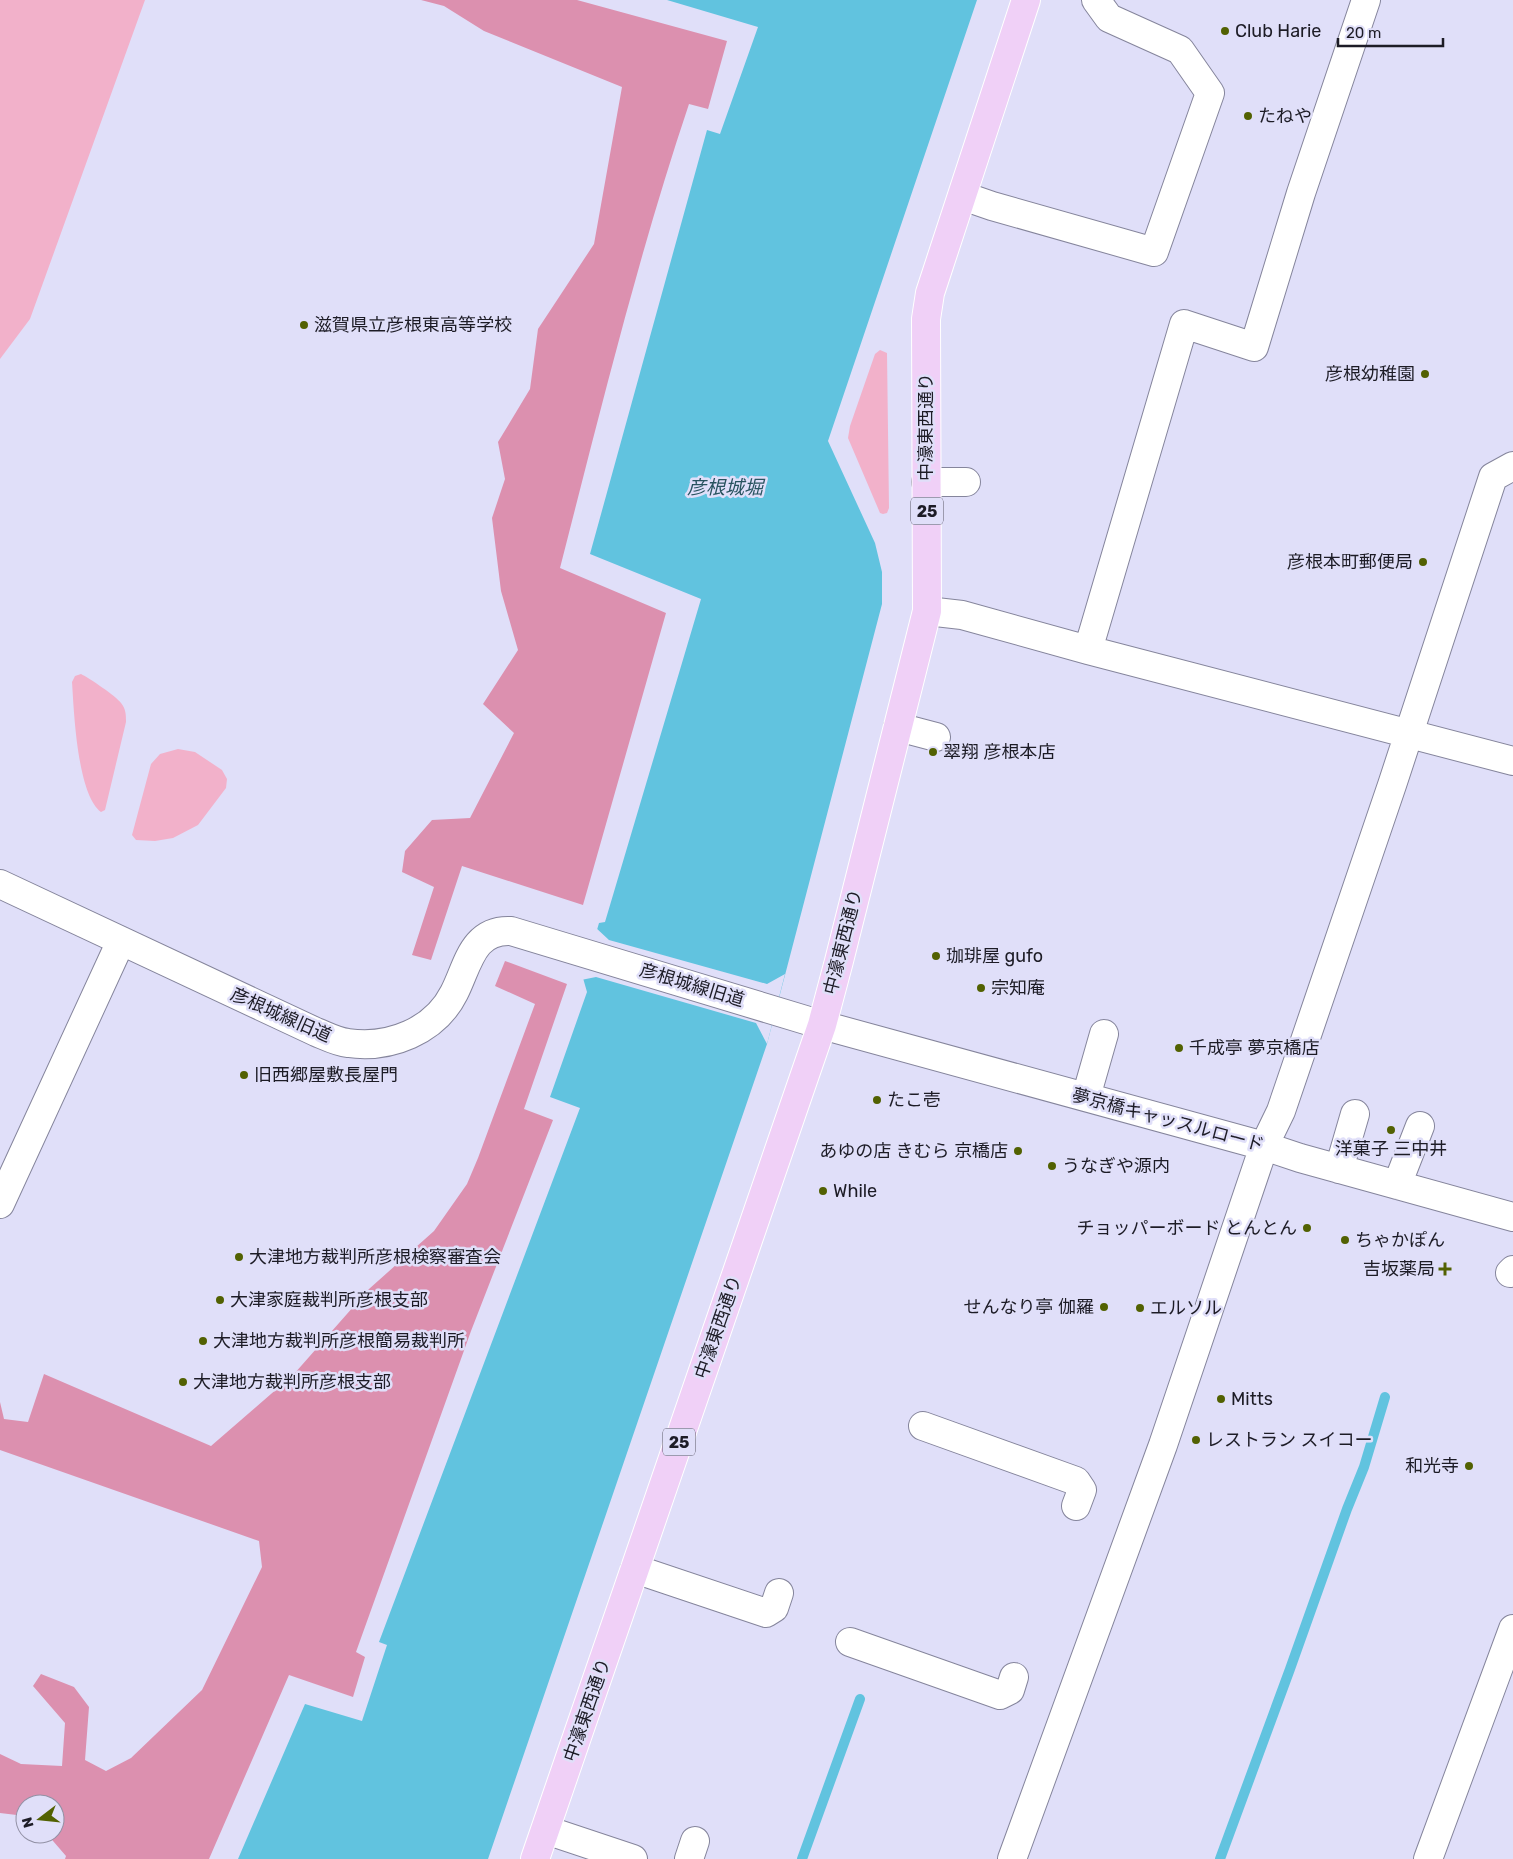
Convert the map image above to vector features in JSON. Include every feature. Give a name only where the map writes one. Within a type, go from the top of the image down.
[{"type":"main road","name":"中濠東西通り","points":[[535,1859],[822,1025],[927,611],[926,319],[930,293],[1026,0]]},
{"type":"street","points":[[963,196],[1154,252],[1210,93],[1180,50],[1109,18],[1096,0]]},
{"type":"street","points":[[1088,650],[1184,324],[1254,346],[1366,0]]},
{"type":"street","points":[[1012,1859],[1169,1447],[1264,1146],[1308,1060],[1324,984],[1357,863],[1384,783],[1409,733],[1493,478],[1513,466]]},
{"type":"street","points":[[926,482],[966,482]]},
{"type":"street","points":[[927,611],[962,615],[1088,650],[1513,761]]},
{"type":"street","points":[[898,727],[936,737]]},
{"type":"street","name":"彦根城線旧道","points":[[0,884],[316,1032],[347,1043],[374,1044],[397,1040],[420,1030],[438,1016],[454,994],[470,954],[479,942],[492,933],[502,930],[586,953],[822,1025]]},
{"type":"street","points":[[0,1204],[121,941]]},
{"type":"street","name":"夢京橋キャッスルロード","points":[[822,1025],[1264,1146],[1300,1158],[1513,1217]]},
{"type":"street","points":[[1086,1097],[1104,1034]]},
{"type":"street","points":[[1339,1169],[1355,1114]]},
{"type":"street","points":[[1397,1185],[1420,1126]]},
{"type":"street","points":[[923,1426],[1076,1481],[1082,1490],[1076,1506]]},
{"type":"street","points":[[635,1569],[766,1613],[774,1608],[779,1593]]},
{"type":"street","points":[[1428,1859],[1513,1629]]},
{"type":"street","points":[[850,1642],[1000,1695],[1010,1690],[1014,1676]]},
{"type":"street","points":[[546,1830],[633,1859]]},
{"type":"shaded area","points":[[0,0],[145,0],[30,319],[0,359]]},
{"type":"shaded area","points":[[421,0],[577,0],[727,41],[708,109],[689,104],[670,161],[620,334],[560,568],[666,613],[583,905],[462,866],[431,960],[412,955],[434,887],[402,872],[405,851],[432,820],[470,818],[514,733],[483,704],[518,650],[501,591],[492,518],[505,479],[498,442],[530,389],[538,329],[594,244],[622,87],[484,31],[444,6]]},
{"type":"shaded area","points":[[880,350],[887,353],[889,508],[887,513],[883,514],[880,513],[848,438],[850,426],[875,354]]},
{"type":"shaded area","points":[[81,674],[118,700],[126,714],[126,722],[105,810],[101,812],[93,802],[87,788],[78,751],[72,682],[75,676]]},
{"type":"shaded area","points":[[178,749],[195,752],[222,770],[227,779],[226,788],[198,825],[173,838],[155,841],[136,840],[132,835],[151,764],[160,754]]},
{"type":"shaded area","points":[[505,961],[567,984],[524,1109],[553,1120],[471,1331],[356,1652],[365,1657],[353,1697],[289,1675],[209,1859],[65,1859],[66,1856],[56,1844],[65,1844],[65,1794],[15,1794],[15,1815],[0,1813],[0,1754],[21,1764],[62,1766],[65,1723],[33,1686],[41,1674],[74,1687],[89,1707],[85,1760],[106,1771],[131,1758],[202,1690],[262,1567],[259,1541],[0,1450],[0,1402],[4,1419],[28,1422],[44,1374],[211,1446],[294,1374],[369,1289],[434,1231],[467,1184],[535,1004],[495,986]]},
{"type":"water","name":"彦根城堀","points":[[667,0],[977,0],[828,441],[875,543],[882,572],[882,604],[767,1044],[488,1859],[238,1859],[305,1704],[362,1721],[387,1645],[379,1642],[580,1108],[550,1097],[587,992],[583,978],[599,923],[605,922],[701,599],[590,554],[707,130],[720,134],[758,27]]},
{"type":"pier","points":[[595,927],[609,940],[767,984],[785,974],[767,1044],[756,1023],[596,977],[581,980],[581,974]]},
{"type":"waterway","points":[[1220,1859],[1364,1467],[1385,1397]]},
{"type":"waterway","points":[[802,1859],[860,1699]]},
{"type":"place","name":"Club Harie","points":[[1225,31]]},
{"type":"place","name":"たねや","points":[[1248,116]]},
{"type":"place","name":"滋賀県立彦根東高等学校","points":[[304,325]]},
{"type":"place","name":"彦根幼稚園","points":[[1425,374]]},
{"type":"place","name":"彦根本町郵便局","points":[[1423,562]]},
{"type":"place","name":"翠翔 彦根本店","points":[[933,752]]},
{"type":"place","name":"珈琲屋 gufo","points":[[936,956]]},
{"type":"place","name":"宗知庵","points":[[981,988]]},
{"type":"place","name":"千成亭 夢京橋店","points":[[1179,1048]]},
{"type":"place","name":"旧西郷屋敷長屋門","points":[[244,1075]]},
{"type":"place","name":"たこ壱","points":[[877,1100]]},
{"type":"place","name":"洋菓子 三中井","points":[[1391,1130]]},
{"type":"place","name":"あゆの店 きむら 京橋店","points":[[1018,1151]]},
{"type":"place","name":"うなぎや源内","points":[[1052,1166]]},
{"type":"place","name":"While","points":[[823,1191]]},
{"type":"place","name":"チョッパーボード とんとん","points":[[1307,1228]]},
{"type":"place","name":"ちゃかぽん","points":[[1345,1240]]},
{"type":"place","name":"大津地方裁判所彦根検察審査会","points":[[239,1257]]},
{"type":"place","name":"吉坂薬局","points":[[1445,1269]]},
{"type":"place","name":"大津家庭裁判所彦根支部","points":[[220,1300]]},
{"type":"place","name":"せんなり亭 伽羅","points":[[1104,1307]]},
{"type":"place","name":"エルソル","points":[[1140,1308]]},
{"type":"place","name":"大津地方裁判所彦根簡易裁判所","points":[[203,1341]]},
{"type":"place","name":"大津地方裁判所彦根支部","points":[[183,1382]]},
{"type":"place","name":"Mitts","points":[[1221,1399]]},
{"type":"place","name":"レストラン スイコー","points":[[1196,1440]]},
{"type":"place","name":"和光寺","points":[[1469,1466]]}]
